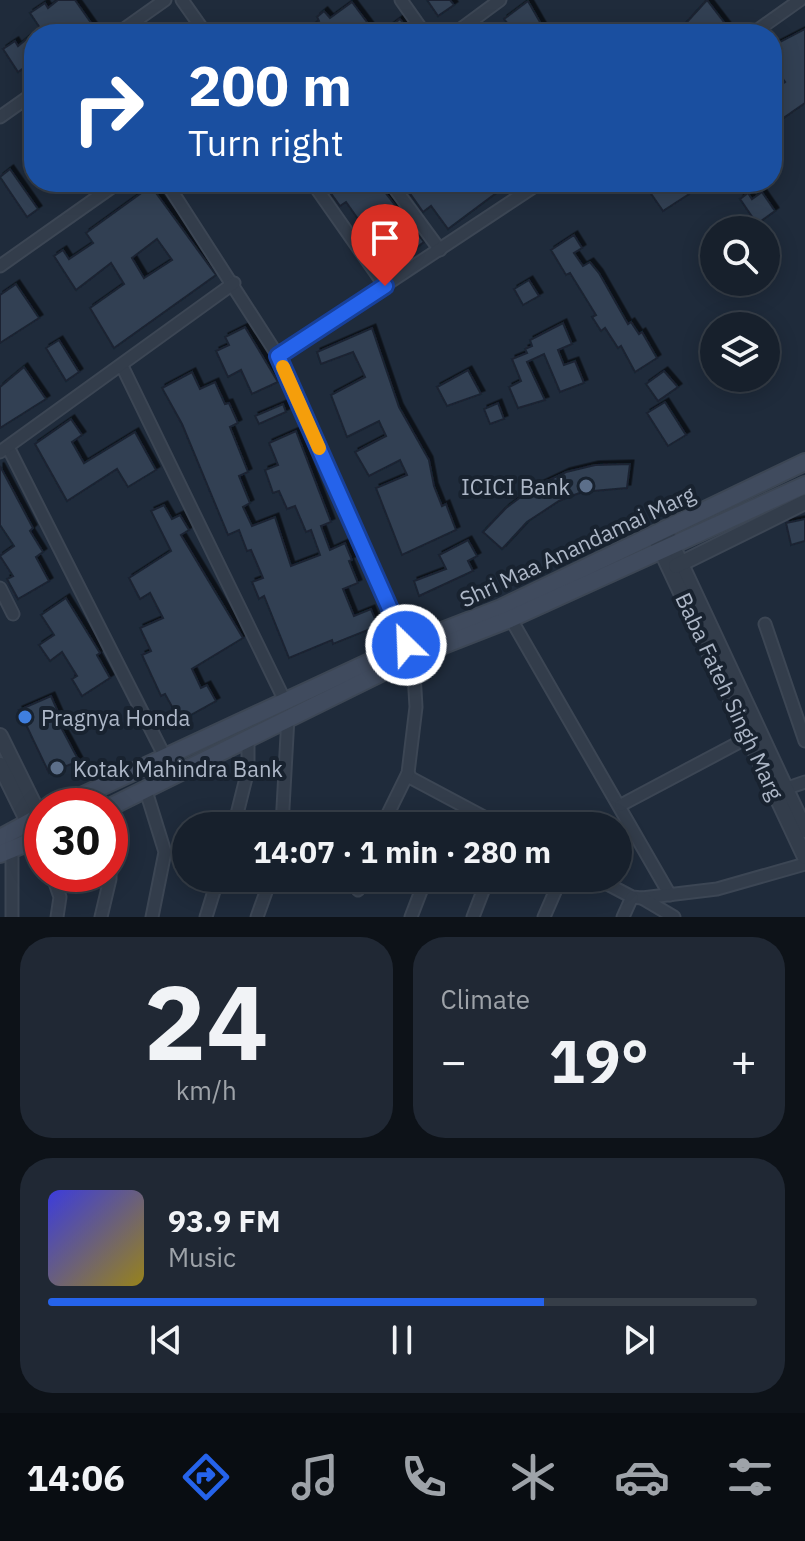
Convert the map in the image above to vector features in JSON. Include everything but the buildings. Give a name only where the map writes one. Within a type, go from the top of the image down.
[{"type":"main road","name":"Shri Maa Anandamai Marg","points":[[507,613],[659,532],[805,462]]},
{"type":"main road","name":"Shri Maa Anandamai Marg","points":[[99,788],[165,757],[286,709],[409,651],[668,550],[805,485]]},
{"type":"main road","name":"Shri Maa Anandamai Marg","points":[[128,799],[248,738],[286,709]]},
{"type":"main road","points":[[4,847],[24,830]]},
{"type":"main road","points":[[4,847],[24,845]]},
{"type":"street","points":[[131,24],[165,0]]},
{"type":"street","points":[[182,0],[199,24]]},
{"type":"street","points":[[401,0],[418,24]]},
{"type":"street","points":[[468,24],[500,0]]},
{"type":"street","points":[[766,24],[800,0]]},
{"type":"street","points":[[0,117],[24,100]]},
{"type":"street","points":[[0,266],[105,192]]},
{"type":"street","points":[[173,192],[234,283],[278,356],[409,651],[416,707],[408,773],[389,812]]},
{"type":"street","points":[[319,192],[385,286]]},
{"type":"street","points":[[397,192],[440,250]]},
{"type":"street","points":[[278,356],[523,192]]},
{"type":"street","points":[[165,757],[4,450],[234,283]]},
{"type":"street","points":[[122,366],[286,709],[282,812]]},
{"type":"street","points":[[676,566],[805,502]]},
{"type":"street","name":"Baba Fateh Singh Marg","points":[[659,532],[781,790],[805,857]]},
{"type":"street","name":"Baba Fateh Singh Marg","points":[[676,566],[749,737],[805,830]]},
{"type":"street","points":[[0,588],[13,614]]},
{"type":"street","points":[[507,613],[621,805],[670,895]]},
{"type":"street","points":[[765,624],[805,741]]},
{"type":"street","points":[[0,736],[24,794]]},
{"type":"street","points":[[621,805],[749,737]]},
{"type":"street","points":[[238,812],[248,770],[248,738]]},
{"type":"street","points":[[0,765],[24,803]]},
{"type":"street","points":[[408,773],[411,778],[475,812]]},
{"type":"street","points":[[781,790],[805,782]]},
{"type":"street","points":[[146,791],[165,852],[152,917]]},
{"type":"street","points":[[0,824],[24,821]]},
{"type":"street","points":[[4,847],[12,917]]},
{"type":"street","points":[[637,897],[717,889],[805,864]]},
{"type":"street","points":[[57,917],[58,892]]},
{"type":"street","points":[[101,917],[107,892]]},
{"type":"street","points":[[206,917],[214,892]]},
{"type":"street","points":[[257,917],[266,892]]},
{"type":"street","points":[[411,917],[421,892]]},
{"type":"street","points":[[473,917],[483,892]]},
{"type":"street","points":[[544,917],[554,892]]},
{"type":"street","points":[[626,892],[674,917]]},
{"type":"street","points":[[623,917],[637,897]]},
{"type":"slow traffic","points":[[283,367],[319,448]]},
{"type":"place","name":"ICICI Bank","points":[[586,486]]},
{"type":"place","name":"Pragnya Honda","points":[[25,717]]},
{"type":"place","name":"Kotak Mahindra Bank","points":[[57,768]]},
{"type":"route","points":[[385,286],[278,356],[406,645]]}]
